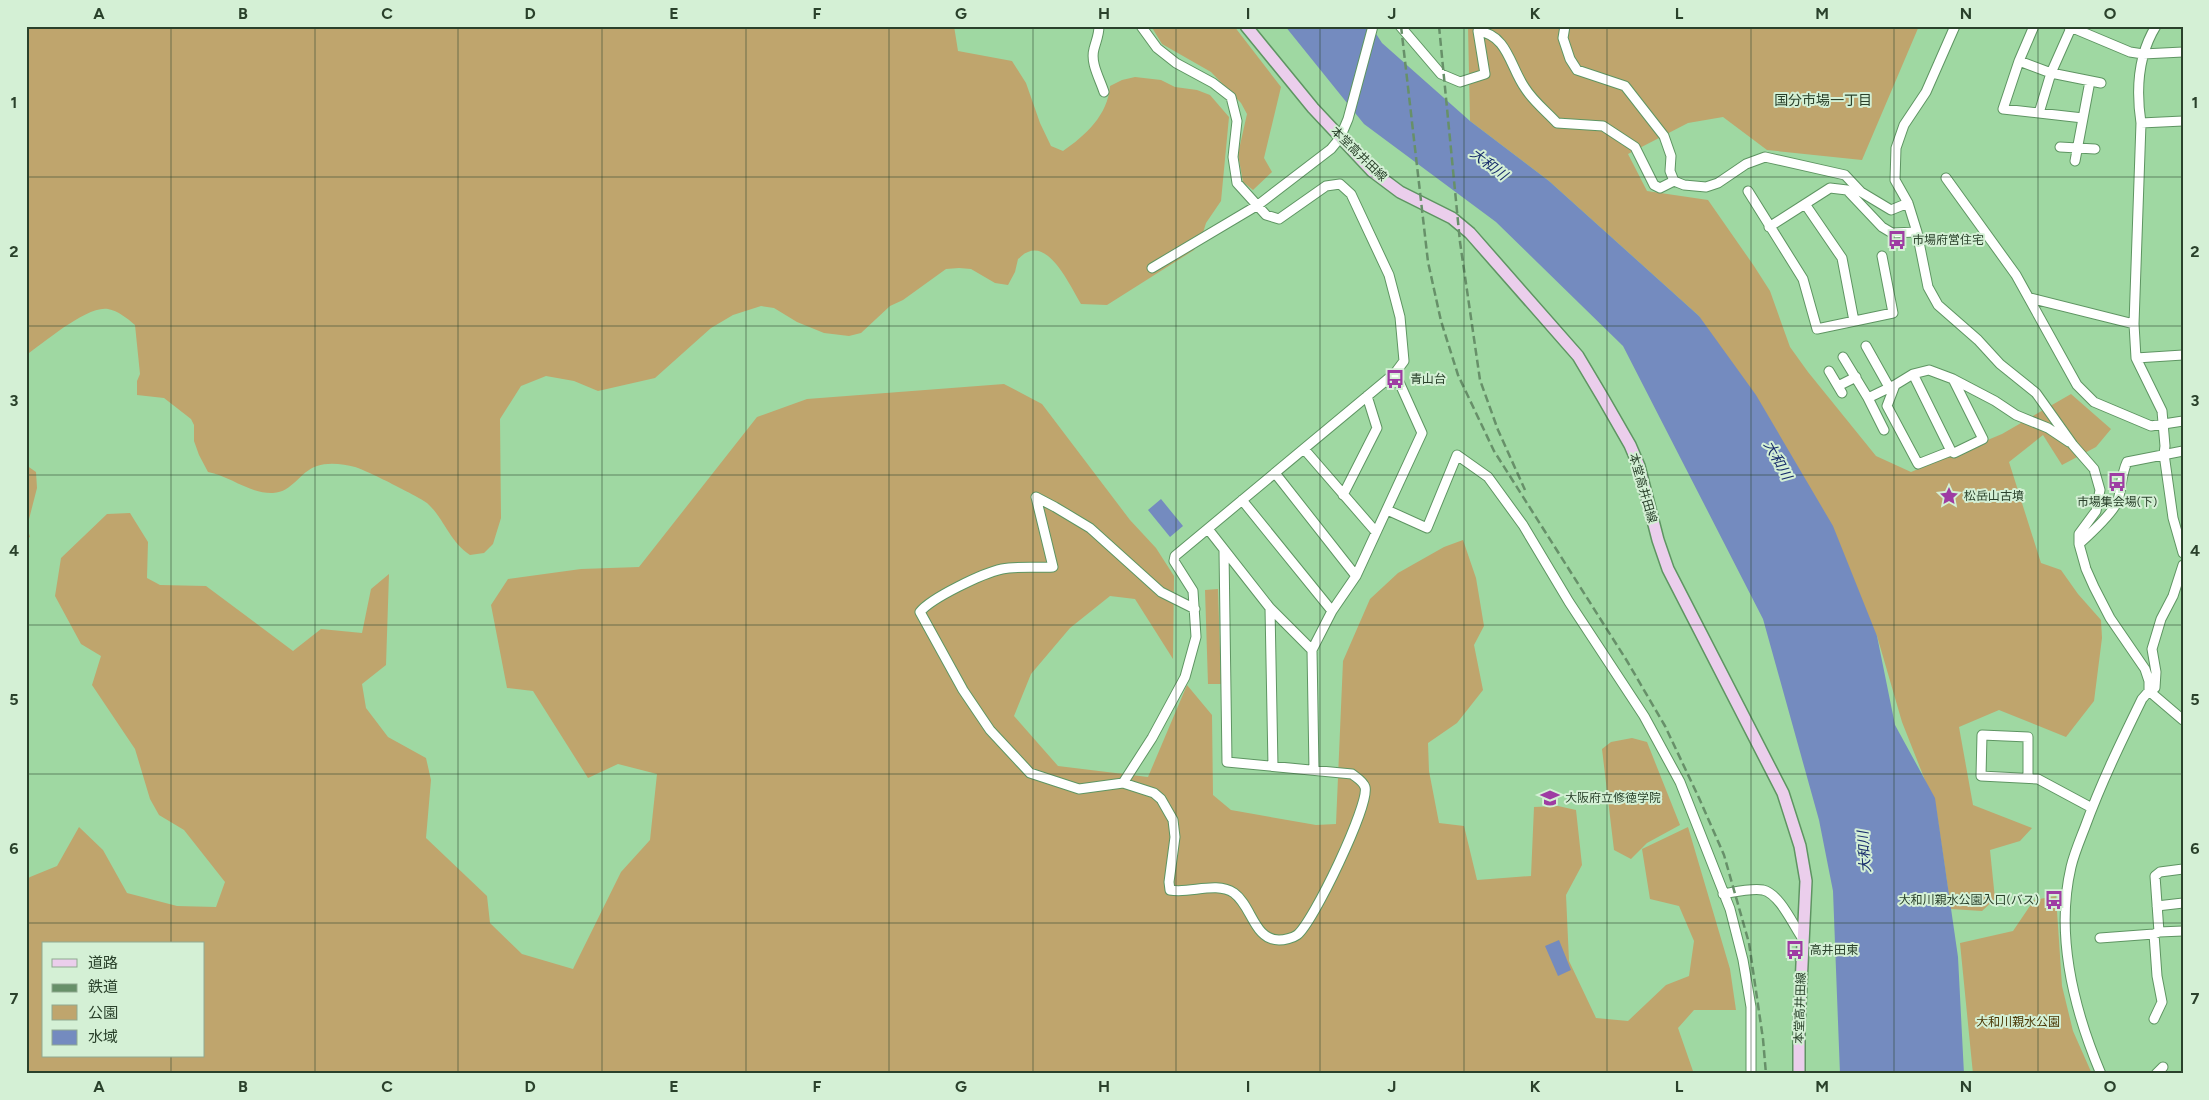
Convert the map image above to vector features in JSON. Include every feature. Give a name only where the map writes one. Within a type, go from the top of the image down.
[{"type":"main road","name":"本堂高井田線","points":[[1246,26],[1313,108],[1372,171],[1400,192],[1452,218],[1470,233],[1578,356],[1630,445],[1639,466],[1658,540],[1668,569],[1784,793],[1800,846],[1806,881],[1798,1027],[1799,1074]]},
{"type":"street","points":[[1099,26],[1093,51],[1095,66],[1104,92]]},
{"type":"street","points":[[1123,782],[1152,738],[1185,677],[1196,637],[1193,591],[1174,562],[1175,556],[1395,373],[1404,361],[1400,317],[1389,275],[1351,194],[1340,184],[1326,186],[1279,219],[1266,215],[1237,183],[1234,157],[1237,121],[1230,97],[1213,84],[1176,63],[1157,48],[1141,26]]},
{"type":"street","points":[[1152,268],[1258,205],[1331,149],[1340,138],[1348,120],[1373,26]]},
{"type":"street","points":[[1400,26],[1441,74],[1460,82],[1485,74],[1478,30],[1493,35],[1505,47],[1525,89],[1557,123],[1603,126],[1635,147],[1654,185],[1660,188],[1674,181]]},
{"type":"street","points":[[1565,26],[1563,38],[1570,59],[1577,70],[1625,86],[1664,136],[1671,156],[1670,171],[1674,181],[1684,185],[1706,187],[1718,183],[1746,164],[1765,157],[1845,176],[1861,192],[1891,210],[1908,203]]},
{"type":"street","points":[[1955,26],[1926,92],[1904,125],[1896,148],[1895,180],[1908,203],[1917,232],[1928,287],[1938,305],[1978,340],[2000,364],[2036,393],[2073,445],[2094,469],[2100,490],[2096,512],[2079,534],[2079,544],[2086,570],[2110,618],[2145,669],[2149,681],[2149,691],[2183,720]]},
{"type":"street","points":[[2034,26],[2019,60],[2003,109],[2083,118]]},
{"type":"street","points":[[2156,26],[2143,54],[2138,101],[2142,123],[2134,324],[2136,358],[2162,411],[2164,454],[2173,518],[2183,553]]},
{"type":"street","points":[[2039,113],[2051,73],[2070,27],[2130,52],[2143,54],[2183,52]]},
{"type":"street","points":[[2019,60],[2051,73],[2100,83]]},
{"type":"street","points":[[2075,161],[2090,81]]},
{"type":"street","points":[[2142,123],[2183,121]]},
{"type":"street","points":[[2060,147],[2095,149]]},
{"type":"street","points":[[1946,178],[2016,274],[2077,385],[2094,402],[2151,426],[2183,421]]},
{"type":"street","points":[[1769,227],[1830,188],[1847,190],[1882,227],[1892,232],[1917,232]]},
{"type":"street","points":[[1748,191],[1769,227],[1804,279],[1817,329],[1893,313],[1882,256]]},
{"type":"street","points":[[1805,204],[1842,258],[1854,321]]},
{"type":"street","points":[[2030,298],[2134,324]]},
{"type":"street","points":[[1866,346],[1892,386],[1887,406],[1918,464],[1951,450]]},
{"type":"street","points":[[2136,358],[2183,355]]},
{"type":"street","points":[[1843,357],[1868,398],[1884,430]]},
{"type":"street","points":[[1868,398],[1913,374],[1929,370],[1954,379],[1995,401],[2016,415],[2048,428],[2073,445]]},
{"type":"street","points":[[1829,371],[1840,390],[1856,377]]},
{"type":"street","points":[[1314,770],[1312,650],[1332,611],[1356,576],[1422,433],[1395,373]]},
{"type":"street","points":[[1913,374],[1954,453],[1983,439],[1954,379]]},
{"type":"street","points":[[1343,495],[1377,428],[1367,396]]},
{"type":"street","points":[[1304,449],[1376,532]]},
{"type":"street","points":[[2079,544],[2096,528],[2118,501],[2123,472],[2127,462],[2183,451]]},
{"type":"street","points":[[1387,510],[1427,528],[1457,455],[1488,477],[1523,525],[1661,747],[1680,782],[1734,927],[1751,1007],[1751,1074]]},
{"type":"street","points":[[1274,473],[1356,576]]},
{"type":"street","points":[[1195,609],[1161,592],[1090,528],[1055,506],[1036,497],[1052,567],[1002,569],[956,588],[924,607],[920,612],[962,690],[990,730],[1030,773],[1079,789],[1123,782],[1154,793],[1166,805],[1173,820],[1175,837],[1169,882],[1170,890],[1180,892],[1202,889],[1228,890],[1236,894],[1247,908],[1260,931],[1268,939],[1281,940],[1296,936],[1305,926],[1332,878],[1364,804],[1366,788],[1352,774],[1227,762],[1224,551]]},
{"type":"street","points":[[1242,500],[1332,611]]},
{"type":"street","points":[[1208,529],[1270,608],[1312,650]]},
{"type":"street","points":[[2101,1074],[2080,1016],[2068,959],[2065,928],[2071,866],[2109,766],[2142,700],[2149,691],[2155,688],[2156,672],[2152,650],[2161,619],[2173,596],[2183,565]]},
{"type":"street","points":[[1270,608],[1273,766]]},
{"type":"street","points":[[2028,778],[2028,737],[1982,735],[1981,776],[2038,779],[2092,808]]},
{"type":"street","points":[[2154,1018],[2162,1002],[2157,976],[2155,876],[2160,872],[2183,869]]},
{"type":"street","points":[[1723,894],[1764,890],[1776,899],[1785,910],[1803,939]]},
{"type":"street","points":[[2157,906],[2183,903]]},
{"type":"street","points":[[2100,938],[2183,931]]},
{"type":"green space","points":[[26,26],[954,26],[958,51],[1012,61],[1026,83],[1040,123],[1051,146],[1063,151],[1094,124],[1105,106],[1110,86],[1122,80],[1135,77],[1161,80],[1175,87],[1197,90],[1210,95],[1229,117],[1221,201],[1206,223],[1202,236],[1194,250],[1107,305],[1081,304],[1059,268],[1045,254],[1036,251],[1027,253],[1018,259],[1015,272],[1008,285],[995,283],[971,269],[946,269],[903,300],[890,306],[861,333],[849,336],[824,333],[797,322],[774,308],[761,306],[733,315],[711,328],[655,378],[598,391],[574,381],[546,376],[521,386],[500,419],[501,518],[493,544],[484,553],[470,555],[457,543],[438,515],[427,503],[355,467],[336,464],[317,466],[305,473],[291,486],[280,492],[273,493],[256,491],[208,472],[194,441],[194,425],[191,419],[164,398],[137,395],[137,381],[140,374],[135,325],[115,311],[99,309],[89,313],[66,326],[26,355]]},
{"type":"green space","points":[[1151,26],[1234,26],[1281,87],[1264,158],[1272,172],[1253,190],[1243,182],[1238,154],[1247,114],[1241,103],[1211,72],[1162,44]]},
{"type":"green space","points":[[1468,26],[1919,26],[1862,160],[1767,150],[1723,117],[1688,123],[1628,154],[1647,191],[1708,200],[1770,291],[1790,347],[1876,456],[1911,472],[2002,434],[2071,394],[2111,429],[2096,447],[2062,465],[2043,435],[2009,462],[2041,563],[2061,570],[2078,594],[2101,620],[2102,638],[2094,701],[2066,737],[1999,710],[1959,727],[1973,805],[2032,828],[2020,841],[1990,850],[1995,899],[1982,911],[1951,909],[1936,808],[1902,722],[1877,636],[1699,316],[1549,181],[1470,121]]},
{"type":"green space","points":[[1004,384],[1042,404],[1130,520],[1156,548],[1174,576],[1173,659],[1135,599],[1110,596],[1070,628],[1031,674],[1014,716],[1058,766],[1148,777],[1187,685],[1212,715],[1213,795],[1231,810],[1316,825],[1336,824],[1343,661],[1370,599],[1398,573],[1444,547],[1463,540],[1476,578],[1484,626],[1474,645],[1483,690],[1457,723],[1428,743],[1429,771],[1439,823],[1464,826],[1477,880],[1531,876],[1534,807],[1558,806],[1576,810],[1582,865],[1566,895],[1569,961],[1596,1018],[1628,1021],[1666,985],[1689,976],[1694,941],[1679,906],[1650,899],[1642,849],[1688,827],[1730,969],[1736,1010],[1694,1010],[1678,1028],[1694,1074],[26,1074],[26,880],[57,866],[79,827],[103,850],[127,893],[177,906],[216,907],[225,882],[184,830],[159,815],[150,799],[135,749],[92,685],[101,656],[81,644],[55,596],[61,558],[107,514],[130,513],[148,542],[147,578],[160,585],[206,586],[293,651],[321,629],[362,633],[371,589],[389,574],[386,665],[362,684],[366,708],[388,737],[426,758],[431,780],[426,838],[487,896],[490,923],[522,954],[573,969],[621,872],[650,840],[657,774],[618,764],[588,778],[533,691],[507,688],[491,605],[508,579],[581,569],[639,567],[757,417],[807,399]]},
{"type":"green space","points":[[26,465],[36,472],[37,488],[27,527],[30,537],[26,539]]},
{"type":"green space","points":[[1218,589],[1221,684],[1208,684],[1205,590]]},
{"type":"green space","points":[[1632,738],[1647,742],[1680,825],[1647,843],[1631,859],[1614,850],[1602,749],[1611,742]]},
{"type":"green space","name":"大和川親水公園","points":[[2056,896],[2062,986],[2073,1031],[2092,1074],[1973,1074],[1960,943],[2013,931],[2034,900]]},
{"type":"water","name":"大和川","points":[[1285,26],[1371,26],[1382,43],[1470,121],[1549,181],[1699,316],[1756,395],[1833,526],[1877,636],[1895,725],[1935,798],[1958,957],[1964,1074],[1840,1074],[1833,891],[1819,820],[1763,619],[1623,346],[1496,222],[1364,124]]},
{"type":"water","points":[[1161,499],[1183,526],[1170,537],[1148,510]]},
{"type":"water","points":[[1559,940],[1571,970],[1558,976],[1545,946]]},
{"type":"railway","points":[[1401,26],[1428,262],[1441,321],[1458,375],[1494,451],[1627,661],[1665,726],[1699,798],[1724,855],[1749,943],[1763,1039],[1766,1074]]},
{"type":"railway","points":[[1439,26],[1460,242],[1480,380],[1498,430],[1525,490]]},
{"type":"place","name":"市場府営住宅","points":[[1897,240]]},
{"type":"place","name":"青山台","points":[[1395,379]]},
{"type":"place","name":"市場集会場(下)","points":[[2117,482]]},
{"type":"place","name":"松岳山古墳","points":[[1949,496]]},
{"type":"place","name":"大阪府立修徳学院","points":[[1550,798]]},
{"type":"place","name":"大和川親水公園入口(バス)","points":[[2054,900]]},
{"type":"place","name":"高井田東","points":[[1795,950]]},
{"type":"district","name":"国分市場一丁目","points":[[1823,100]]}]
